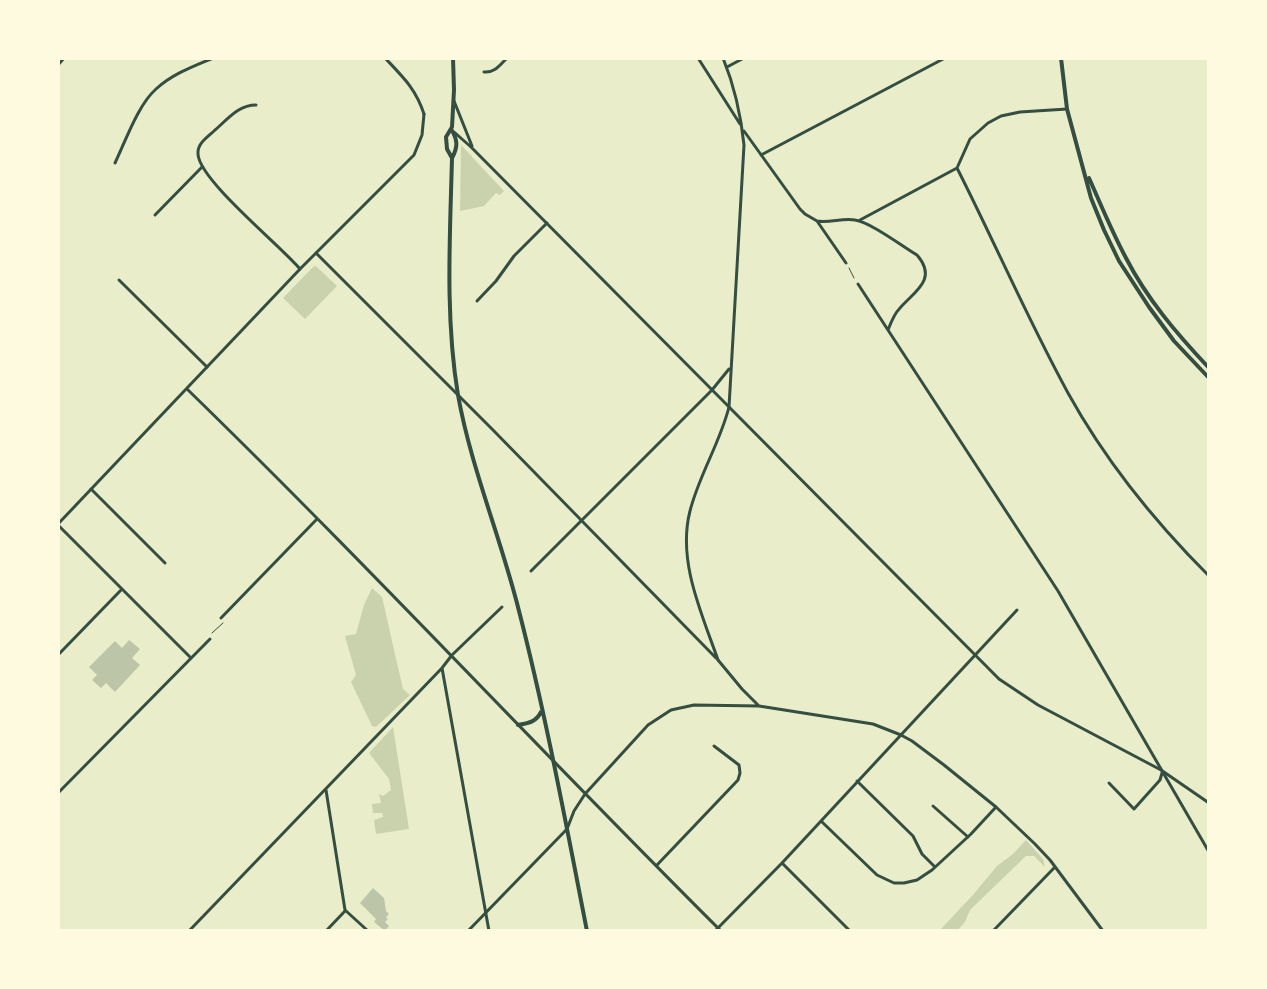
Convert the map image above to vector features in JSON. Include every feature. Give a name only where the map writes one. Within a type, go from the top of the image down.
[{"type":"main road","points":[[452,158],[446,137],[451,129],[453,58]]},
{"type":"main road","points":[[1061,58],[1067,109],[1091,198],[1104,230],[1125,271],[1174,341],[1209,378]]},
{"type":"main road","points":[[451,129],[457,139],[452,158],[449,274],[458,395],[519,609],[554,762],[587,931]]},
{"type":"main road","points":[[1084,169],[1127,261],[1152,301],[1209,368]]},
{"type":"main road","points":[[518,725],[533,722],[542,710]]},
{"type":"street","points":[[58,65],[64,58]]},
{"type":"street","points":[[115,163],[146,100],[155,90],[170,78],[213,58]]},
{"type":"street","points":[[191,658],[58,524],[300,269],[414,155],[422,135],[424,114],[414,90],[385,58]]},
{"type":"street","points":[[484,72],[492,72],[507,58]]},
{"type":"street","points":[[698,58],[743,129],[805,214],[825,222],[860,220],[917,255],[924,267],[924,283],[893,317],[888,330]]},
{"type":"street","points":[[718,660],[693,583],[688,560],[687,527],[690,509],[729,407],[744,155],[743,129],[723,58]]},
{"type":"street","points":[[727,67],[744,58]]},
{"type":"street","points":[[761,155],[945,58]]},
{"type":"street","points":[[453,100],[473,149]]},
{"type":"street","points":[[256,105],[239,109],[201,143],[198,151],[202,167],[300,269]]},
{"type":"street","points":[[860,220],[957,168],[970,139],[1001,116],[1067,109]]},
{"type":"street","points":[[451,129],[999,679],[1038,705],[1161,770],[1209,803]]},
{"type":"street","points":[[155,215],[202,167]]},
{"type":"street","points":[[957,168],[1068,394],[1138,496],[1171,537],[1209,576]]},
{"type":"street","points":[[817,221],[846,263]]},
{"type":"street","points":[[477,301],[514,256],[547,223]]},
{"type":"street","points":[[316,253],[718,660],[759,706]]},
{"type":"street","points":[[119,280],[207,367]]},
{"type":"street","points":[[858,284],[1058,591],[1209,852]]},
{"type":"street","points":[[531,571],[712,390],[731,366]]},
{"type":"street","points":[[187,389],[452,655],[718,930],[1017,610]]},
{"type":"street","points":[[91,489],[165,563]]},
{"type":"street","points":[[221,618],[317,519]]},
{"type":"street","points":[[58,655],[122,589]]},
{"type":"street","points":[[190,931],[452,655],[502,607]]},
{"type":"street","points":[[58,793],[210,639]]},
{"type":"street","points":[[442,668],[489,931]]},
{"type":"street","points":[[468,931],[567,829],[585,794],[648,725],[671,710],[694,705],[759,706],[873,724],[901,735],[996,807],[1035,844],[1103,931]]},
{"type":"street","points":[[656,866],[738,780],[739,765],[714,746]]},
{"type":"street","points":[[1109,783],[1134,809],[1160,780],[1161,770]]},
{"type":"street","points":[[857,781],[913,836],[922,854],[934,866]]},
{"type":"street","points":[[326,789],[345,910],[368,931]]},
{"type":"street","points":[[933,806],[968,837]]},
{"type":"street","points":[[821,821],[872,871],[894,883],[904,883],[917,880],[932,870],[996,807]]},
{"type":"street","points":[[782,863],[850,931]]},
{"type":"street","points":[[993,931],[1055,867]]},
{"type":"street","points":[[326,931],[345,910]]},
{"type":"path","points":[[846,263],[858,284]]},
{"type":"path","points":[[210,639],[210,634],[223,622],[221,618]]},
{"type":"green space","points":[[461,145],[504,191],[500,195],[496,193],[484,206],[460,211]]},
{"type":"green space","points":[[316,266],[337,286],[305,319],[283,298]]},
{"type":"green space","points":[[372,588],[382,597],[403,689],[410,695],[376,727],[372,726],[351,682],[356,675],[345,636],[356,634]]},
{"type":"green space","points":[[393,727],[409,829],[376,834],[374,820],[383,817],[382,813],[373,813],[372,804],[381,803],[379,794],[383,796],[391,790],[389,779],[369,753]]},
{"type":"green space","points":[[1026,840],[1043,859],[1045,867],[1034,856],[1026,856],[970,910],[957,931],[939,931],[997,866]]},
{"type":"building","points":[[129,640],[140,649],[132,658],[140,665],[115,692],[106,683],[101,688],[92,680],[97,675],[89,667],[115,641],[122,648]]},
{"type":"building","points":[[373,888],[384,898],[389,914],[385,922],[389,926],[385,931],[360,903]]}]
